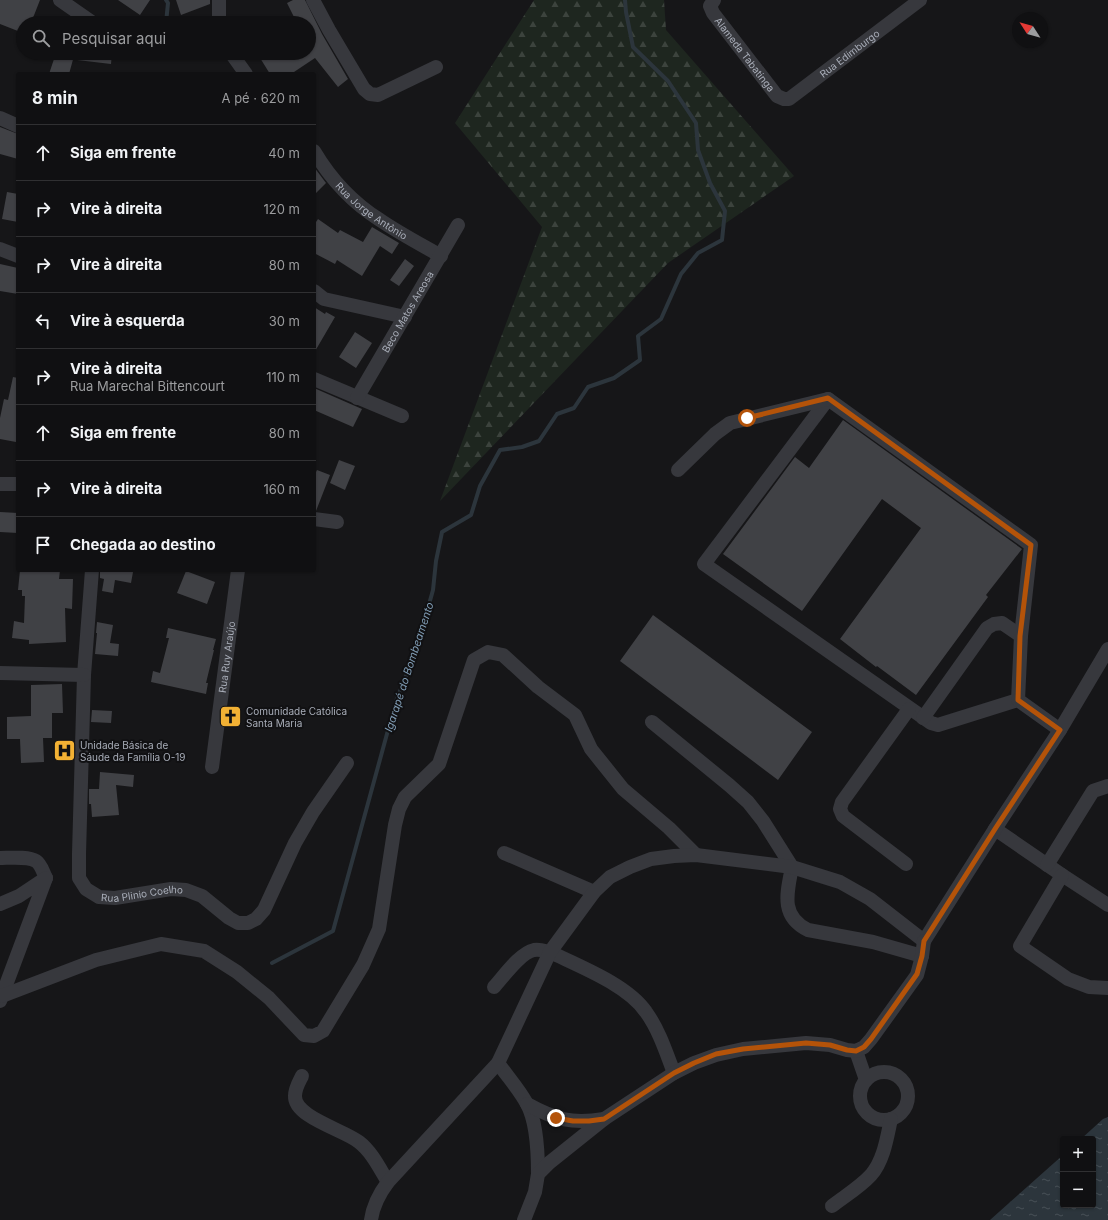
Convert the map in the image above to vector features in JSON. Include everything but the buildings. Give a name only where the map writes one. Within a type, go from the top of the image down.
[{"type":"street","points":[[60,0],[84,16]]},
{"type":"street","points":[[219,0],[219,16]]},
{"type":"street","points":[[313,0],[364,89],[370,94],[378,95],[436,67]]},
{"type":"street","name":"Rua Edimburgo","points":[[777,96],[784,99],[789,99],[920,0]]},
{"type":"street","name":"Alameda Tabatinga","points":[[713,6],[777,96]]},
{"type":"street","points":[[236,60],[245,72]]},
{"type":"street","points":[[0,118],[16,125]]},
{"type":"street","name":"Rua Jorge Antônio","points":[[316,154],[321,163],[348,195],[378,219],[441,256]]},
{"type":"street","name":"Beco Matos Areosa","points":[[357,398],[458,225]]},
{"type":"street","points":[[0,249],[16,255]]},
{"type":"street","points":[[316,293],[324,299],[405,317]]},
{"type":"street","points":[[316,380],[402,416]]},
{"type":"street","points":[[678,470],[715,434],[730,423],[828,398]]},
{"type":"street","points":[[828,398],[1031,545],[1020,636],[1018,700]]},
{"type":"street","points":[[828,398],[704,564],[931,724],[938,725],[1018,700]]},
{"type":"street","points":[[0,484],[16,484]]},
{"type":"street","points":[[316,519],[337,522]]},
{"type":"street","name":"Rua Plinio Coelho","points":[[92,572],[84,675],[79,854],[79,878],[86,889],[99,897],[115,898],[171,889],[186,890],[202,896],[229,918],[238,923],[248,923],[256,919],[264,910],[295,843],[347,763]]},
{"type":"street","name":"Rua Ruy Araújo","points":[[212,767],[238,572]]},
{"type":"street","points":[[923,718],[987,628],[994,624],[1002,623],[1020,636]]},
{"type":"street","points":[[538,1174],[560,1153],[604,1119],[674,1073],[716,1054],[743,1049],[806,1043],[830,1045],[856,1051],[864,1047],[917,974],[924,941],[1060,730],[1108,650]]},
{"type":"street","points":[[1,997],[96,960],[161,944],[204,951],[237,972],[264,994],[304,1036],[314,1036],[323,1030],[363,965],[379,929],[394,825],[399,809],[405,798],[439,764],[474,660],[488,652],[503,656],[538,688],[575,715],[591,749],[623,789],[669,828],[696,855]]},
{"type":"street","points":[[0,674],[84,675]]},
{"type":"street","points":[[1018,700],[1060,730]]},
{"type":"street","points":[[906,864],[843,816],[840,809],[842,802],[910,709]]},
{"type":"street","points":[[652,722],[729,785],[748,802],[763,821],[792,867],[787,897],[788,909],[792,919],[800,926],[808,930],[873,942],[922,956]]},
{"type":"street","points":[[1047,865],[1093,791],[1108,786]]},
{"type":"street","points":[[995,829],[1062,876],[1108,905]]},
{"type":"street","points":[[504,853],[594,892]]},
{"type":"street","points":[[371,1220],[372,1211],[378,1196],[388,1182],[498,1063],[550,952],[594,892],[610,877],[630,866],[651,859],[696,855],[792,867],[840,882],[870,899],[924,941]]},
{"type":"street","points":[[0,858],[26,858],[36,861],[46,878],[1,997]]},
{"type":"street","points":[[1062,876],[1020,946],[1068,979],[1089,987],[1108,988]]},
{"type":"street","points":[[0,904],[19,896],[46,878]]},
{"type":"street","points":[[494,987],[525,954],[533,950],[550,952],[624,989],[646,1010],[661,1038],[674,1073]]},
{"type":"street","points":[[856,1051],[866,1080]]},
{"type":"street","points":[[498,1063],[527,1104],[533,1120],[538,1174],[535,1192],[524,1220]]},
{"type":"street","points":[[884,1072],[898,1076],[906,1084],[909,1095],[907,1104],[900,1114],[891,1119],[883,1120],[872,1116],[863,1107],[860,1096],[862,1087],[866,1080],[873,1074],[884,1072]]},
{"type":"street","points":[[302,1076],[296,1087],[294,1097],[297,1105],[303,1112],[311,1117],[348,1134],[360,1143],[369,1153],[388,1182]]},
{"type":"street","points":[[527,1104],[556,1118],[589,1121],[604,1119]]},
{"type":"street","points":[[832,1206],[862,1184],[872,1174],[880,1160],[891,1119]]},
{"type":"green space","points":[[534,0],[664,0],[666,30],[794,176],[668,263],[440,501],[542,227],[455,123]]},
{"type":"water","points":[[1108,1117],[1108,1220],[990,1220],[1060,1158],[1060,1208],[1096,1208],[1096,1136],[1084,1136],[1103,1119]]},
{"type":"waterway","points":[[166,0],[168,3],[167,16]]},
{"type":"waterway","name":"Igarapé do Bombeamento","points":[[272,963],[333,931],[396,701],[416,651],[433,590],[436,561],[442,532],[471,515],[480,486],[500,450],[522,447],[539,441],[557,414],[574,408],[588,387],[614,378],[640,360],[638,336],[661,319],[681,274],[698,253],[722,240],[725,211],[710,183],[698,150],[696,123],[668,81],[633,47],[625,0]]},
{"type":"place","name":"Comunidade Católica Santa Maria","points":[[231,717]]},
{"type":"place","name":"Unidade Básica de Sáude da Família O-19","points":[[65,751]]},
{"type":"route","points":[[556,1118],[573,1121],[604,1119],[674,1073],[716,1054],[743,1049],[806,1043],[830,1045],[856,1051],[864,1047],[917,974],[924,941],[1060,730],[1018,700],[1020,636],[1031,545],[828,398],[747,418]]}]
